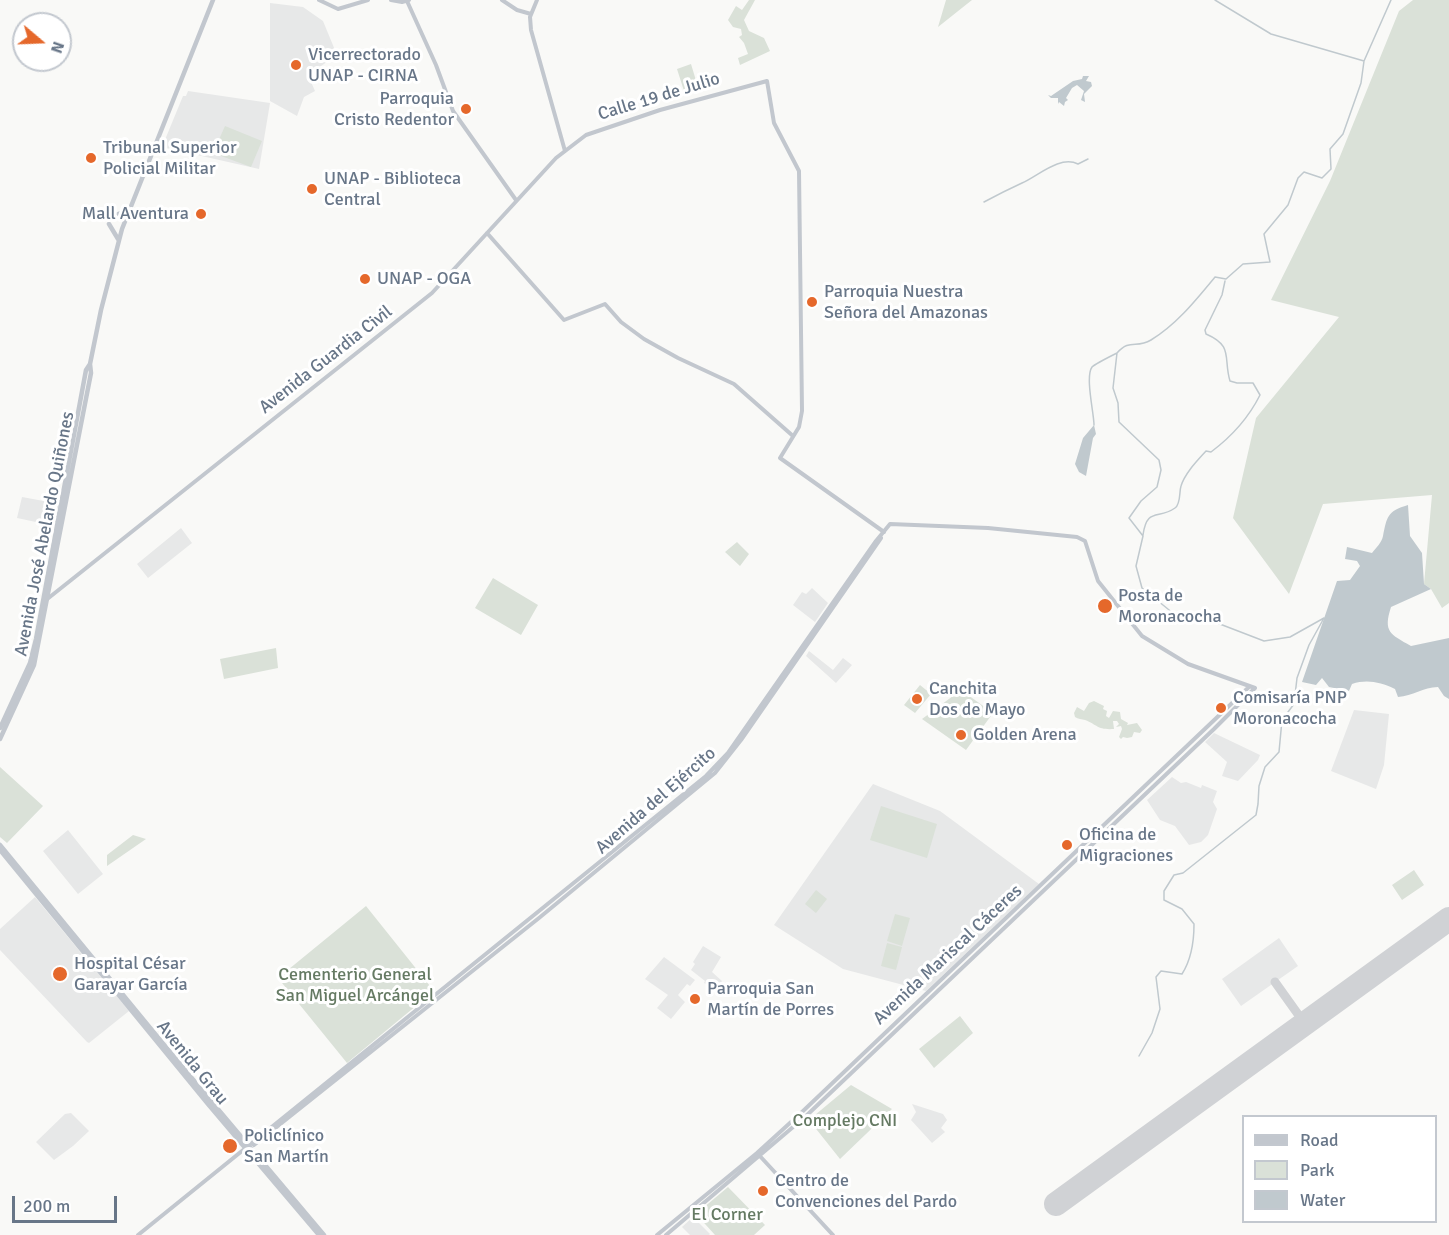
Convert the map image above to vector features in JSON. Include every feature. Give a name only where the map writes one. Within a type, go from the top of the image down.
[{"type":"main road","name":"Avenida José Abelardo Quiñones","points":[[0,739],[34,665],[91,372],[90,364],[118,239],[213,0]]},
{"type":"main road","points":[[319,0],[338,9],[368,0]]},
{"type":"main road","points":[[391,0],[408,1],[453,111],[516,200]]},
{"type":"main road","points":[[502,0],[517,10],[531,14]]},
{"type":"main road","points":[[537,0],[531,14],[532,37],[565,151]]},
{"type":"main road","name":"Calle 19 de Julio","points":[[565,151],[593,131],[767,81],[774,123],[799,171],[802,411],[799,427],[793,436]]},
{"type":"main road","name":"Avenida Guardia Civil","points":[[45,600],[432,293],[516,200],[565,151]]},
{"type":"main road","points":[[111,217],[128,210]]},
{"type":"main road","points":[[109,224],[118,239]]},
{"type":"main road","points":[[487,233],[564,320],[605,304],[621,321],[644,339],[734,384],[793,436],[780,458],[884,532]]},
{"type":"main road","name":"Avenida Mariscal Cáceres","points":[[657,1235],[806,1116],[1214,729],[1253,687],[1188,664],[1142,636],[1098,582],[1087,544],[1081,538],[988,528],[890,524],[884,532]]},
{"type":"main road","name":"Avenida del Ejército","points":[[138,1235],[257,1143],[443,991],[539,918],[655,820],[715,773],[728,758],[884,532]]},
{"type":"main road","name":"Avenida José Abelardo Quiñones","points":[[0,727],[30,663],[45,600]]},
{"type":"main road","name":"Avenida Grau","points":[[0,844],[319,1235]]},
{"type":"main road","name":"Avenida Grau","points":[[0,850],[248,1148],[324,1235]]},
{"type":"main road","points":[[758,1154],[833,1235]]},
{"type":"main road","name":"Avenida Mariscal Cáceres","points":[[666,1235],[758,1154]]},
{"type":"shaded area","name":"Vicerrectorado UNAP - CIRNA","points":[[270,3],[303,7],[323,21],[337,55],[308,75],[315,91],[304,97],[297,116],[270,101]]},
{"type":"shaded area","points":[[188,91],[270,103],[259,169],[162,147],[183,96],[186,96]]},
{"type":"shaded area","points":[[22,497],[60,504],[55,526],[17,518]]},
{"type":"shaded area","points":[[181,528],[192,543],[148,578],[137,564]]},
{"type":"shaded area","points":[[812,588],[828,603],[815,622],[793,605],[802,592],[806,594]]},
{"type":"shaded area","points":[[809,651],[833,670],[843,658],[852,665],[836,683],[806,656]]},
{"type":"shaded area","points":[[1354,710],[1389,714],[1384,765],[1376,789],[1331,771]]},
{"type":"shaded area","points":[[1214,733],[1260,755],[1238,781],[1222,776],[1227,762],[1205,742]]},
{"type":"shaded area","points":[[1172,777],[1181,783],[1186,782],[1201,788],[1202,785],[1217,791],[1213,802],[1217,809],[1208,835],[1201,842],[1189,845],[1175,826],[1160,820],[1147,800]]},
{"type":"shaded area","points":[[873,784],[940,811],[1039,884],[926,991],[843,969],[774,925]]},
{"type":"shaded area","points":[[68,830],[103,874],[78,894],[43,851]]},
{"type":"shaded area","name":"Hospital César Garayar García","points":[[35,897],[129,1011],[89,1043],[0,950],[0,929]]},
{"type":"shaded area","points":[[1279,938],[1298,966],[1241,1006],[1222,979]]},
{"type":"shaded area","points":[[703,946],[721,957],[712,972],[722,981],[716,989],[704,983],[705,981],[691,970]]},
{"type":"shaded area","points":[[664,957],[695,980],[690,986],[687,984],[678,995],[685,1002],[671,1019],[657,1008],[668,995],[645,979]]},
{"type":"shaded area","points":[[912,1104],[943,1114],[947,1120],[941,1128],[945,1132],[932,1143],[911,1120],[916,1112]]},
{"type":"shaded area","points":[[71,1113],[89,1131],[54,1160],[36,1142],[65,1114]]},
{"type":"shaded area","points":[[693,1217],[709,1235],[690,1235],[682,1227]]},
{"type":"green space","points":[[749,0],[755,0],[744,20],[749,31],[764,38],[770,51],[740,65],[738,58],[748,54],[739,37],[742,35],[741,29],[733,27],[728,20],[736,6],[742,10]]},
{"type":"green space","points":[[946,0],[972,0],[938,27]]},
{"type":"green space","points":[[1413,0],[1449,0],[1449,603],[1442,608],[1431,589],[1424,584],[1432,495],[1323,504],[1289,594],[1233,518],[1256,418],[1339,317],[1271,300],[1330,181],[1399,11]]},
{"type":"green space","points":[[691,64],[698,87],[684,91],[677,69]]},
{"type":"green space","points":[[225,126],[262,141],[251,167],[213,153]]},
{"type":"green space","points":[[737,542],[749,554],[740,566],[725,552]]},
{"type":"green space","points":[[493,578],[538,605],[521,635],[475,608]]},
{"type":"green space","points":[[276,648],[278,668],[224,679],[220,659]]},
{"type":"green space","name":"Canchita Dos de Mayo","points":[[920,685],[931,694],[915,713],[904,705]]},
{"type":"green space","name":"Golden Arena","points":[[961,690],[993,713],[966,750],[922,719]]},
{"type":"green space","points":[[1094,701],[1104,706],[1103,709],[1107,711],[1106,716],[1109,718],[1113,711],[1120,712],[1121,719],[1128,723],[1127,725],[1137,723],[1142,730],[1140,733],[1134,732],[1132,737],[1121,739],[1119,737],[1122,729],[1121,726],[1116,727],[1119,724],[1117,721],[1113,721],[1114,729],[1104,729],[1075,717],[1077,707],[1084,711],[1089,703]]},
{"type":"green space","points":[[0,767],[43,806],[7,843],[0,837]]},
{"type":"green space","points":[[881,806],[937,824],[927,858],[870,840]]},
{"type":"green space","points":[[133,835],[146,839],[107,866],[107,855]]},
{"type":"green space","points":[[1414,870],[1424,885],[1402,900],[1392,885]]},
{"type":"green space","points":[[816,890],[827,899],[816,913],[805,904]]},
{"type":"green space","name":"Cementerio General San Miguel Arcángel","points":[[366,906],[434,991],[347,1063],[278,978]]},
{"type":"green space","points":[[895,914],[910,918],[902,946],[887,941]]},
{"type":"green space","points":[[887,943],[902,947],[896,970],[881,966]]},
{"type":"green space","points":[[960,1016],[973,1033],[934,1068],[919,1049]]},
{"type":"green space","name":"Complejo CNI","points":[[851,1085],[892,1109],[840,1159],[809,1120]]},
{"type":"green space","name":"El Corner","points":[[728,1187],[765,1225],[754,1235],[715,1235],[696,1214]]},
{"type":"water","points":[[1083,76],[1089,76],[1086,81],[1091,82],[1092,86],[1084,94],[1085,102],[1081,100],[1084,91],[1077,85],[1072,88],[1064,106],[1059,102],[1058,104],[1058,98],[1051,98],[1048,95],[1051,96],[1073,81],[1082,79]]},
{"type":"water","points":[[1094,425],[1096,434],[1093,438],[1086,476],[1079,472],[1075,464],[1083,438]]},
{"type":"water","points":[[1408,505],[1410,536],[1422,553],[1424,584],[1431,589],[1391,607],[1388,627],[1393,635],[1411,646],[1449,638],[1449,699],[1438,687],[1398,697],[1395,689],[1374,682],[1352,684],[1349,691],[1329,687],[1322,678],[1316,685],[1302,682],[1337,581],[1350,580],[1360,566],[1357,561],[1345,559],[1347,547],[1372,553],[1381,540],[1392,512]]},
{"type":"waterway","points":[[1215,0],[1271,34],[1364,61]]},
{"type":"waterway","points":[[1324,618],[1290,637],[1264,641],[1212,621],[1179,618],[1142,588],[1136,566],[1143,536],[1129,518],[1141,501],[1157,487],[1161,470],[1159,460],[1119,422],[1118,403],[1113,388],[1117,353],[1126,346],[1146,343],[1160,334],[1186,311],[1215,277],[1226,279],[1243,264],[1270,262],[1264,234],[1288,205],[1298,178],[1304,172],[1322,178],[1331,169],[1330,149],[1343,134],[1361,83],[1364,61],[1391,0]]},
{"type":"waterway","points":[[984,202],[1057,164],[1064,162],[1078,164],[1088,159]]},
{"type":"waterway","points":[[1143,535],[1150,517],[1177,506],[1185,476],[1206,451],[1211,452],[1226,440],[1245,419],[1260,395],[1253,383],[1230,381],[1224,348],[1221,343],[1206,334],[1205,330],[1222,295],[1225,281]]},
{"type":"waterway","points":[[1094,425],[1090,372],[1092,367],[1117,353]]},
{"type":"waterway","points":[[1139,1056],[1152,1033],[1160,1009],[1156,977],[1161,971],[1182,974],[1188,963],[1193,943],[1194,924],[1182,909],[1164,900],[1164,891],[1174,875],[1183,873],[1256,815],[1259,786],[1265,767],[1279,752],[1282,720],[1294,704],[1297,678],[1309,645],[1324,618]]},
{"type":"taxiway","points":[[1275,982],[1305,1024]]},
{"type":"runway","points":[[1056,1204],[1449,919]]},
{"type":"place","name":"Vicerrectorado UNAP - CIRNA","points":[[296,65]]},
{"type":"place","name":"Parroquia Cristo Redentor","points":[[466,109]]},
{"type":"place","name":"Tribunal Superior Policial Militar","points":[[91,158]]},
{"type":"place","name":"UNAP - Biblioteca Central","points":[[312,189]]},
{"type":"place","name":"Mall Aventura","points":[[201,214]]},
{"type":"place","name":"UNAP - OGA","points":[[365,279]]},
{"type":"place","name":"Parroquia Nuestra Señora del Amazonas","points":[[812,302]]},
{"type":"place","name":"Posta de Moronacocha","points":[[1105,606]]},
{"type":"place","name":"Canchita Dos de Mayo","points":[[917,699]]},
{"type":"place","name":"Comisaría PNP Moronacocha","points":[[1221,708]]},
{"type":"place","name":"Golden Arena","points":[[961,735]]},
{"type":"place","name":"Oficina de Migraciones","points":[[1067,845]]},
{"type":"place","name":"Hospital César Garayar García","points":[[60,974]]},
{"type":"place","name":"Parroquia San Martín de Porres","points":[[695,999]]},
{"type":"place","name":"Policlínico San Martín","points":[[230,1146]]},
{"type":"place","name":"Centro de Convenciones del Pardo","points":[[763,1191]]}]
